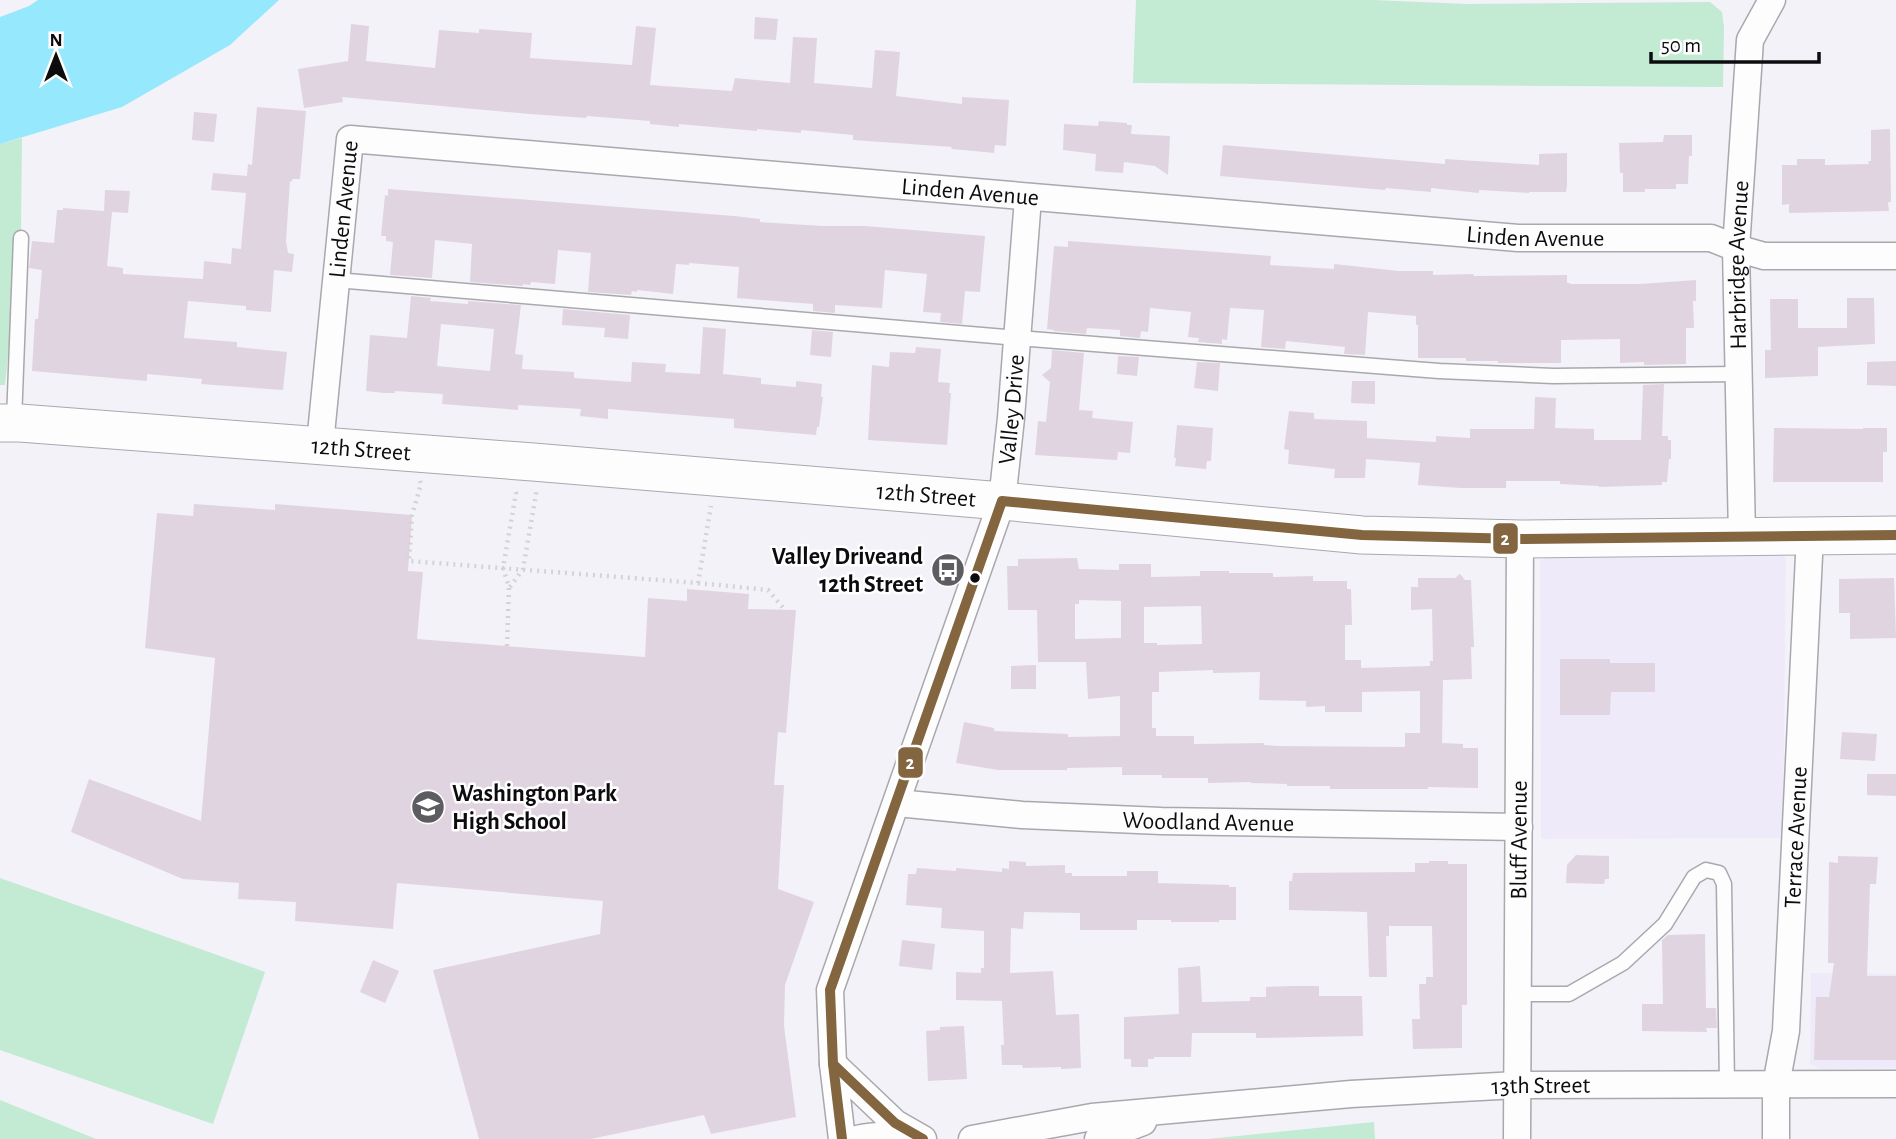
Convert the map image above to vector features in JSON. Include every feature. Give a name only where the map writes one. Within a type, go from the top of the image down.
[{"type":"street","name":"Harbridge Avenue","points":[[1742,536],[1736,248],[1750,40],[1772,0]]},
{"type":"street","name":"Linden Avenue","points":[[320,444],[350,139],[1518,238],[1711,238],[1764,256],[1896,256]]},
{"type":"street","name":"Valley Drive","points":[[842,1139],[833,1064],[830,990],[1002,501],[1012,418],[1028,198]]},
{"type":"street","name":"12th Street","points":[[7,423],[320,444],[1002,501],[1362,535],[1520,539],[1896,534]]},
{"type":"street","name":"Terrace Avenue","points":[[1776,1139],[1776,1085],[1786,1031],[1810,535]]},
{"type":"street","name":"Bluff Avenue","points":[[1517,1139],[1520,539]]},
{"type":"street","name":"Woodland Avenue","points":[[897,803],[1022,815],[1147,820],[1519,827]]},
{"type":"street","points":[[833,1064],[895,1123],[921,1139]]},
{"type":"street","name":"13th Street","points":[[972,1139],[1092,1117],[1351,1094],[1517,1086],[1896,1084]]},
{"type":"street","name":"13th Street","points":[[1098,1139],[1188,1107]]},
{"type":"street","points":[[857,1139],[873,1135],[899,1135],[921,1139]]},
{"type":"lane","points":[[7,423],[20,293],[20,238]]},
{"type":"lane","points":[[336,280],[1439,371],[1553,376],[1739,374]]},
{"type":"lane","points":[[1518,994],[1569,994],[1623,963],[1665,924],[1695,877],[1706,870],[1719,873],[1724,884],[1727,1085]]},
{"type":"path","points":[[416,452],[421,484],[412,515],[409,561],[768,590],[785,610]]},
{"type":"path","points":[[507,646],[509,587],[503,568],[520,461]]},
{"type":"path","points":[[509,587],[523,569],[536,494],[520,461]]},
{"type":"path","points":[[698,583],[712,508],[705,476]]},
{"type":"shaded area","points":[[1784,556],[1786,561],[1783,838],[1541,839],[1540,562],[1549,557]]},
{"type":"shaded area","points":[[1811,973],[1896,974],[1896,1068],[1820,1069],[1810,1064]]},
{"type":"green space","points":[[1136,0],[1373,0],[1467,4],[1710,2],[1722,12],[1723,87],[1133,83]]},
{"type":"green space","points":[[22,138],[21,228],[5,385],[0,385],[0,144]]},
{"type":"green space","points":[[0,878],[265,972],[213,1124],[0,1050]]},
{"type":"green space","points":[[0,1100],[96,1139],[0,1139]]},
{"type":"green space","points":[[1374,1122],[1375,1139],[1208,1139]]},
{"type":"water","points":[[38,0],[279,0],[230,45],[122,107],[0,144],[0,17]]},
{"type":"building","points":[[755,17],[778,19],[776,40],[754,39]]},
{"type":"building","points":[[351,24],[369,26],[366,61],[435,68],[439,30],[479,33],[479,29],[532,33],[530,58],[632,65],[636,26],[656,28],[650,85],[732,91],[735,78],[790,83],[793,37],[817,38],[814,83],[872,88],[875,50],[900,52],[896,96],[962,104],[962,97],[1009,100],[1006,146],[995,145],[994,153],[951,149],[952,147],[853,140],[853,135],[801,130],[801,133],[757,131],[679,124],[679,127],[650,124],[650,121],[530,114],[342,97],[343,102],[304,108],[298,69],[348,61]]},
{"type":"building","points":[[257,107],[306,111],[300,179],[290,181],[286,241],[288,253],[294,254],[292,272],[274,270],[271,312],[246,310],[246,306],[188,301],[184,338],[237,342],[237,347],[287,352],[283,390],[201,384],[202,379],[147,374],[147,381],[32,371],[35,319],[38,319],[42,270],[29,268],[32,241],[54,243],[57,210],[63,208],[104,211],[105,190],[130,191],[128,213],[112,212],[107,266],[123,268],[123,274],[203,279],[204,261],[231,264],[232,248],[241,249],[246,193],[211,190],[213,173],[247,176],[248,164],[252,165]]},
{"type":"building","points":[[194,112],[217,114],[214,142],[192,140]]},
{"type":"building","points":[[1099,121],[1132,125],[1131,134],[1170,136],[1168,175],[1155,166],[1124,162],[1123,173],[1095,171],[1096,154],[1063,150],[1064,124],[1098,126]]},
{"type":"building","points":[[1890,129],[1889,211],[1789,213],[1789,204],[1782,205],[1782,165],[1797,165],[1797,159],[1825,159],[1825,165],[1869,164],[1871,130]]},
{"type":"building","points":[[1664,135],[1692,135],[1688,184],[1676,184],[1676,189],[1623,192],[1619,143],[1663,142]]},
{"type":"building","points":[[1223,145],[1445,164],[1445,159],[1539,165],[1539,154],[1567,153],[1567,185],[1566,192],[1479,190],[1479,193],[1431,188],[1431,192],[1220,176]]},
{"type":"building","points":[[388,189],[734,216],[760,219],[760,222],[865,226],[985,236],[980,292],[965,291],[962,324],[940,322],[941,313],[923,312],[927,274],[885,270],[882,308],[835,305],[835,313],[813,311],[813,304],[737,298],[739,267],[676,264],[673,294],[637,290],[632,291],[631,295],[588,292],[591,253],[558,250],[555,284],[531,282],[530,285],[523,286],[470,282],[472,244],[435,240],[432,278],[390,275],[393,242],[386,241],[386,236],[381,236]]},
{"type":"building","points":[[1068,241],[1271,256],[1270,265],[1334,269],[1334,264],[1399,271],[1433,271],[1433,275],[1567,275],[1567,283],[1570,284],[1640,284],[1696,280],[1696,301],[1693,301],[1694,328],[1686,328],[1686,364],[1644,365],[1644,362],[1620,363],[1620,339],[1561,340],[1561,363],[1498,363],[1466,361],[1466,358],[1418,358],[1416,316],[1368,312],[1365,355],[1344,354],[1345,347],[1286,341],[1285,349],[1261,347],[1264,310],[1230,308],[1227,340],[1222,339],[1222,344],[1198,342],[1199,338],[1188,337],[1191,312],[1150,308],[1148,332],[1141,331],[1140,338],[1120,336],[1120,330],[1087,328],[1086,334],[1054,331],[1047,329],[1054,246],[1068,247]]},
{"type":"building","points":[[411,296],[431,298],[430,301],[521,305],[515,354],[523,355],[522,369],[574,372],[574,378],[631,382],[632,362],[666,364],[665,372],[700,374],[703,327],[726,329],[723,374],[761,378],[761,384],[796,387],[796,381],[822,384],[819,427],[816,435],[734,428],[734,419],[608,409],[608,419],[580,416],[581,409],[518,405],[518,410],[442,404],[443,394],[366,391],[370,335],[407,338]],"holes":[[[441,324],[494,329],[490,371],[437,366]]]},
{"type":"building","points":[[1847,298],[1874,298],[1875,344],[1818,347],[1818,376],[1765,378],[1765,350],[1771,350],[1770,299],[1798,299],[1798,328],[1847,328]]},
{"type":"building","points":[[563,309],[630,315],[628,339],[604,337],[605,328],[562,325]]},
{"type":"building","points":[[812,330],[833,332],[831,357],[810,355]]},
{"type":"building","points":[[916,347],[941,349],[938,382],[950,383],[951,393],[947,445],[868,440],[872,365],[889,367],[890,352],[915,353]]},
{"type":"building","points":[[1052,350],[1084,353],[1079,410],[1093,411],[1092,418],[1133,422],[1130,453],[1118,452],[1117,460],[1035,455],[1038,421],[1046,422],[1050,382],[1042,375],[1051,368]]},
{"type":"building","points":[[1118,356],[1139,357],[1137,376],[1117,374]]},
{"type":"building","points":[[1896,361],[1896,386],[1867,385],[1867,362]]},
{"type":"building","points":[[1197,362],[1220,363],[1218,391],[1194,388]]},
{"type":"building","points":[[1352,381],[1375,381],[1375,404],[1351,403]]},
{"type":"building","points":[[1664,384],[1662,436],[1668,436],[1668,440],[1671,440],[1671,459],[1667,482],[1662,482],[1662,485],[1599,487],[1560,484],[1560,481],[1506,481],[1506,488],[1418,485],[1420,463],[1366,459],[1365,478],[1334,478],[1335,469],[1288,464],[1289,450],[1284,449],[1289,411],[1314,413],[1314,419],[1367,421],[1367,438],[1436,442],[1436,436],[1470,438],[1470,429],[1534,429],[1535,397],[1556,398],[1555,428],[1594,429],[1594,440],[1641,440],[1643,385]]},
{"type":"building","points":[[1177,425],[1213,428],[1211,461],[1207,461],[1206,469],[1175,466]]},
{"type":"building","points":[[1774,428],[1887,428],[1887,452],[1883,452],[1883,482],[1773,482]]},
{"type":"building","points":[[194,504],[275,510],[275,504],[412,515],[408,571],[423,572],[417,639],[645,657],[648,598],[687,601],[687,589],[749,594],[748,609],[796,610],[786,733],[778,732],[774,785],[784,785],[778,889],[814,902],[785,985],[784,1026],[796,1117],[711,1134],[704,1115],[591,1139],[479,1139],[433,970],[600,934],[603,901],[397,883],[393,929],[295,921],[296,902],[238,899],[239,883],[183,879],[71,832],[89,779],[201,821],[215,658],[145,648],[157,513],[193,516]]},
{"type":"building","points":[[1077,558],[1079,569],[1119,570],[1119,564],[1151,564],[1151,577],[1200,576],[1200,571],[1229,571],[1273,573],[1273,577],[1313,576],[1313,581],[1347,581],[1347,589],[1351,589],[1352,625],[1345,625],[1345,660],[1361,660],[1361,668],[1430,666],[1430,661],[1433,661],[1432,609],[1411,610],[1411,587],[1418,587],[1418,578],[1455,578],[1460,574],[1465,580],[1471,580],[1474,647],[1471,647],[1472,679],[1443,680],[1442,743],[1478,748],[1478,788],[1330,789],[1330,786],[1208,783],[1208,778],[1122,775],[1122,767],[998,770],[956,763],[964,722],[994,728],[994,731],[1068,734],[1068,737],[1120,736],[1120,696],[1088,699],[1086,662],[1038,662],[1037,610],[1008,610],[1007,566],[1018,566],[1018,559]],"holes":[[[1079,600],[1121,601],[1121,638],[1075,639],[1075,604],[1079,604]],[[1201,606],[1202,644],[1144,643],[1144,607]],[[1159,672],[1260,672],[1259,700],[1306,701],[1306,707],[1325,706],[1325,712],[1362,712],[1362,692],[1420,691],[1420,733],[1405,733],[1405,747],[1194,744],[1194,736],[1156,736],[1156,728],[1152,728],[1152,692],[1159,692]]]},
{"type":"building","points":[[1894,578],[1896,638],[1850,639],[1850,613],[1839,613],[1839,579]]},
{"type":"building","points":[[1560,659],[1610,659],[1610,663],[1655,663],[1655,692],[1611,692],[1610,715],[1560,715]]},
{"type":"building","points":[[1036,665],[1036,689],[1011,689],[1011,666]]},
{"type":"building","points":[[1842,732],[1877,734],[1875,761],[1840,759]]},
{"type":"building","points":[[1867,774],[1896,774],[1896,796],[1867,795]]},
{"type":"building","points":[[1576,855],[1609,856],[1609,879],[1605,879],[1604,884],[1566,883],[1567,865]]},
{"type":"building","points":[[1838,856],[1878,857],[1876,884],[1870,884],[1867,976],[1896,976],[1896,1060],[1814,1060],[1816,997],[1829,997],[1834,963],[1828,963],[1829,862],[1838,863]]},
{"type":"building","points":[[1009,861],[1026,862],[1026,866],[1065,865],[1065,873],[1072,873],[1072,876],[1127,876],[1127,871],[1158,871],[1158,883],[1229,885],[1236,887],[1236,920],[1137,920],[1137,930],[1080,930],[1080,913],[1024,912],[1023,929],[1011,928],[1010,973],[1053,971],[1056,1015],[1079,1014],[1081,1068],[1023,1068],[1022,1065],[1002,1065],[1002,1001],[956,1000],[956,972],[981,973],[981,968],[984,968],[984,931],[941,928],[942,908],[906,905],[908,874],[916,874],[917,868],[1002,872],[1002,868],[1009,869]]},
{"type":"building","points":[[1429,861],[1467,864],[1467,1005],[1462,1005],[1462,1048],[1413,1049],[1412,1019],[1420,1019],[1419,984],[1426,984],[1426,977],[1433,977],[1432,926],[1389,926],[1389,936],[1386,936],[1387,977],[1369,977],[1367,912],[1289,910],[1289,881],[1292,881],[1293,873],[1415,872],[1415,863]]},
{"type":"building","points":[[1705,934],[1706,1008],[1716,1008],[1717,1028],[1706,1028],[1707,1032],[1642,1031],[1642,1004],[1663,1004],[1662,940],[1668,935]]},
{"type":"building","points":[[902,940],[935,944],[932,970],[899,966]]},
{"type":"building","points":[[373,960],[399,971],[385,1003],[360,992]]},
{"type":"building","points":[[1200,966],[1202,1002],[1250,1001],[1250,997],[1266,997],[1266,987],[1292,986],[1319,986],[1319,996],[1362,996],[1363,1036],[1256,1038],[1256,1033],[1192,1033],[1191,1057],[1154,1057],[1148,1059],[1148,1067],[1131,1067],[1131,1059],[1124,1059],[1124,1017],[1179,1014],[1178,968]]},
{"type":"building","points":[[964,1026],[967,1079],[928,1081],[926,1031],[940,1030],[940,1027]]},
{"type":"transit line","name":"2","points":[[842,1139],[833,1064],[830,990],[1002,501],[1362,535],[1520,539],[1896,535]]},
{"type":"transit line","name":"2","points":[[833,1064],[895,1123],[923,1139]]},
{"type":"place","name":"Valley Driveand 12th Street","points":[[948,570]]},
{"type":"place","name":"Washington Park High School","points":[[428,807]]}]
